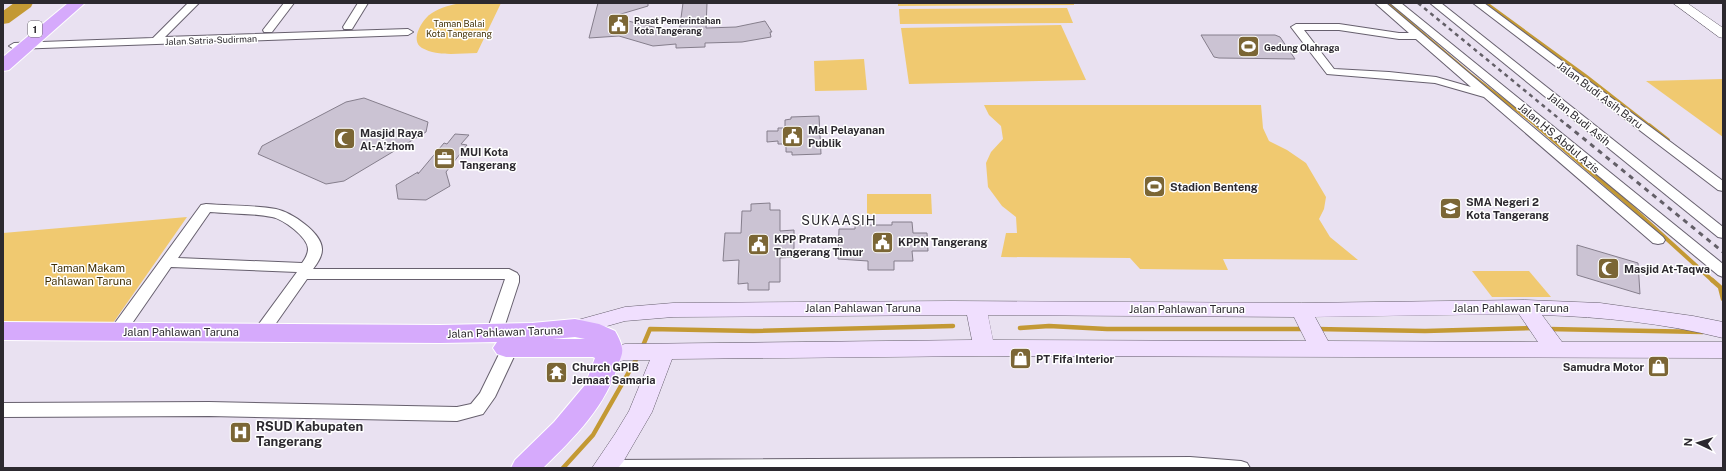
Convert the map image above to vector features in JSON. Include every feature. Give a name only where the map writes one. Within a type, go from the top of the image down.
[{"type":"highway","name":"1","points":[[3,66],[20,45],[67,3]]},
{"type":"highway","name":"1","points":[[20,45],[77,3]]},
{"type":"highway","name":"Jalan Pahlawan Taruna","points":[[3,344],[502,341],[532,332],[575,328]]},
{"type":"highway","points":[[525,468],[564,430],[581,410],[617,354],[610,349],[606,337],[599,333],[575,328]]},
{"type":"highway","name":"Jalan Pahlawan Taruna","points":[[3,331],[261,332],[502,341],[592,348],[617,354]]},
{"type":"main road","name":"Jalan Pahlawan Taruna","points":[[575,328],[625,314],[673,310],[976,308],[1304,314],[1600,310],[1693,323],[1723,330]]},
{"type":"main road","points":[[976,308],[984,348]]},
{"type":"main road","points":[[1527,311],[1553,346]]},
{"type":"main road","points":[[1304,314],[1320,346]]},
{"type":"main road","points":[[617,354],[659,351],[1320,346],[1553,346],[1723,350]]},
{"type":"main road","points":[[605,467],[630,432],[645,404],[659,351]]},
{"type":"street","points":[[155,42],[194,3]]},
{"type":"street","points":[[268,30],[289,3]]},
{"type":"street","points":[[348,27],[363,3]]},
{"type":"street","points":[[1380,3],[1658,240]]},
{"type":"street","name":"Jalan HS Abdul Azis","points":[[1395,3],[1623,192],[1723,272]]},
{"type":"street","name":"Jalan Budi Asih","points":[[1435,3],[1723,234]]},
{"type":"street","name":"Jalan Budi Asih Baru","points":[[1478,3],[1720,183]]},
{"type":"street","points":[[1679,3],[1717,27],[1723,34]]},
{"type":"street","name":"Jalan Satria-Sudirman","points":[[348,27],[411,28],[155,42],[20,45],[163,34],[348,27]]},
{"type":"street","points":[[1418,36],[1400,36],[1339,27],[1296,27],[1331,72],[1388,75],[1436,80],[1490,96]]},
{"type":"street","points":[[1508,111],[1527,112]]},
{"type":"street","points":[[1588,180],[1623,192]]},
{"type":"street","points":[[118,331],[206,208],[275,213],[293,221],[301,228],[314,246],[314,256],[305,271],[261,332]]},
{"type":"street","points":[[3,410],[209,409],[456,414],[477,409],[487,397],[502,341],[512,282],[512,276],[509,274],[305,271],[167,262]]},
{"type":"street","points":[[605,467],[1191,466],[1241,468]]},
{"type":"green space","name":"Taman Balai Kota Tangerang","points":[[461,3],[501,3],[477,53],[442,54],[422,48],[418,44],[417,35],[421,24],[425,19],[439,9]]},
{"type":"green space","points":[[898,3],[1074,3],[1074,5],[898,6]]},
{"type":"green space","points":[[1067,8],[1073,23],[900,24],[899,9]]},
{"type":"green space","points":[[1061,25],[1086,80],[909,84],[901,28]]},
{"type":"green space","points":[[864,59],[867,90],[815,91],[814,61]]},
{"type":"green space","points":[[1723,79],[1723,137],[1646,81]]},
{"type":"green space","name":"Stadion Benteng","points":[[984,105],[1261,105],[1263,128],[1269,141],[1287,150],[1306,163],[1326,197],[1324,209],[1319,219],[1330,237],[1358,260],[1223,259],[1228,270],[1140,269],[1130,258],[1001,257],[1006,233],[1017,233],[1016,217],[1002,206],[988,187],[986,163],[991,152],[1003,139],[1001,126],[989,115]]},
{"type":"green space","points":[[867,194],[931,194],[932,214],[867,214]]},
{"type":"green space","name":"Taman Makam Pahlawan Taruna","points":[[187,217],[113,323],[3,322],[3,233]]},
{"type":"green space","points":[[1472,271],[1529,271],[1551,297],[1492,297]]},
{"type":"building","name":"Pusat Pemerintahan Kota Tangerang","points":[[598,3],[648,3],[648,6],[611,17],[679,33],[683,3],[707,3],[706,28],[736,27],[765,21],[772,32],[770,32],[771,37],[742,42],[705,43],[705,47],[676,48],[676,44],[653,46],[619,36],[589,38]]},
{"type":"building","name":"Gedung Olahraga","points":[[1201,35],[1275,35],[1280,37],[1295,59],[1214,57]]},
{"type":"building","name":"Masjid Raya Al-A'zhom","points":[[364,98],[428,122],[426,132],[344,181],[326,184],[258,154],[262,146],[346,102]]},
{"type":"building","name":"Mal Pelayanan Publik","points":[[819,116],[821,154],[792,155],[792,152],[786,152],[786,144],[778,144],[778,141],[767,142],[767,131],[778,131],[778,128],[785,128],[785,120],[791,119],[791,117]]},
{"type":"building","name":"MUI Kota Tangerang","points":[[455,134],[469,135],[461,144],[467,145],[446,172],[450,186],[426,200],[398,199],[396,185],[418,172],[418,174],[444,143],[447,144]]},
{"type":"building","name":"KPP Pratama Tangerang Timur","points":[[770,203],[770,210],[780,210],[780,231],[794,230],[794,257],[780,258],[780,282],[769,282],[769,290],[748,290],[748,283],[738,284],[739,260],[723,261],[725,233],[741,233],[742,211],[751,211],[751,204]]},
{"type":"building","name":"KPPN Tangerang","points":[[892,222],[912,222],[913,233],[927,233],[928,251],[912,251],[913,261],[894,261],[894,270],[868,270],[868,261],[838,259],[839,229],[855,229],[855,225],[892,225]]},
{"type":"building","name":"Masjid At-Taqwa","points":[[1577,245],[1638,263],[1640,294],[1577,275]]},
{"type":"waterway","points":[[3,19],[25,3]]},
{"type":"waterway","points":[[1387,3],[1470,74],[1537,126]]},
{"type":"waterway","points":[[1486,3],[1586,76],[1650,126]]},
{"type":"waterway","points":[[1536,125],[1626,202],[1713,281]]},
{"type":"waterway","points":[[1649,125],[1668,140]]},
{"type":"waterway","points":[[1712,280],[1720,287],[1723,299]]},
{"type":"waterway","points":[[642,348],[650,329],[753,331],[953,326]]},
{"type":"waterway","points":[[1020,328],[1049,326],[1107,329],[1305,329]]},
{"type":"waterway","points":[[1316,329],[1425,331],[1533,328]]},
{"type":"waterway","points":[[1548,329],[1703,332]]},
{"type":"waterway","points":[[563,468],[593,435],[638,356]]},
{"type":"railway","points":[[1418,3],[1568,126]]},
{"type":"railway","points":[[1567,125],[1723,252]]},
{"type":"place","name":"Pusat Pemerintahan Kota Tangerang","points":[[619,25]]},
{"type":"place","name":"Gedung Olahraga","points":[[1248,47]]},
{"type":"place","name":"Mal Pelayanan Publik","points":[[793,136]]},
{"type":"place","name":"Masjid Raya Al-A'zhom","points":[[345,139]]},
{"type":"place","name":"MUI Kota Tangerang","points":[[444,158]]},
{"type":"place","name":"Stadion Benteng","points":[[1154,187]]},
{"type":"place","name":"SMA Negeri 2 Kota Tangerang","points":[[1450,208]]},
{"type":"place","name":"KPPN Tangerang","points":[[883,242]]},
{"type":"place","name":"KPP Pratama Tangerang Timur","points":[[759,245]]},
{"type":"place","name":"Masjid At-Taqwa","points":[[1608,269]]},
{"type":"place","name":"PT Fifa Interior","points":[[1021,359]]},
{"type":"place","name":"Samudra Motor","points":[[1659,367]]},
{"type":"place","name":"Church GPIB Jemaat Samaria","points":[[556,373]]},
{"type":"place","name":"RSUD Kabupaten Tangerang","points":[[240,433]]},
{"type":"district","name":"SUKAASIH","points":[[839,220]]}]
